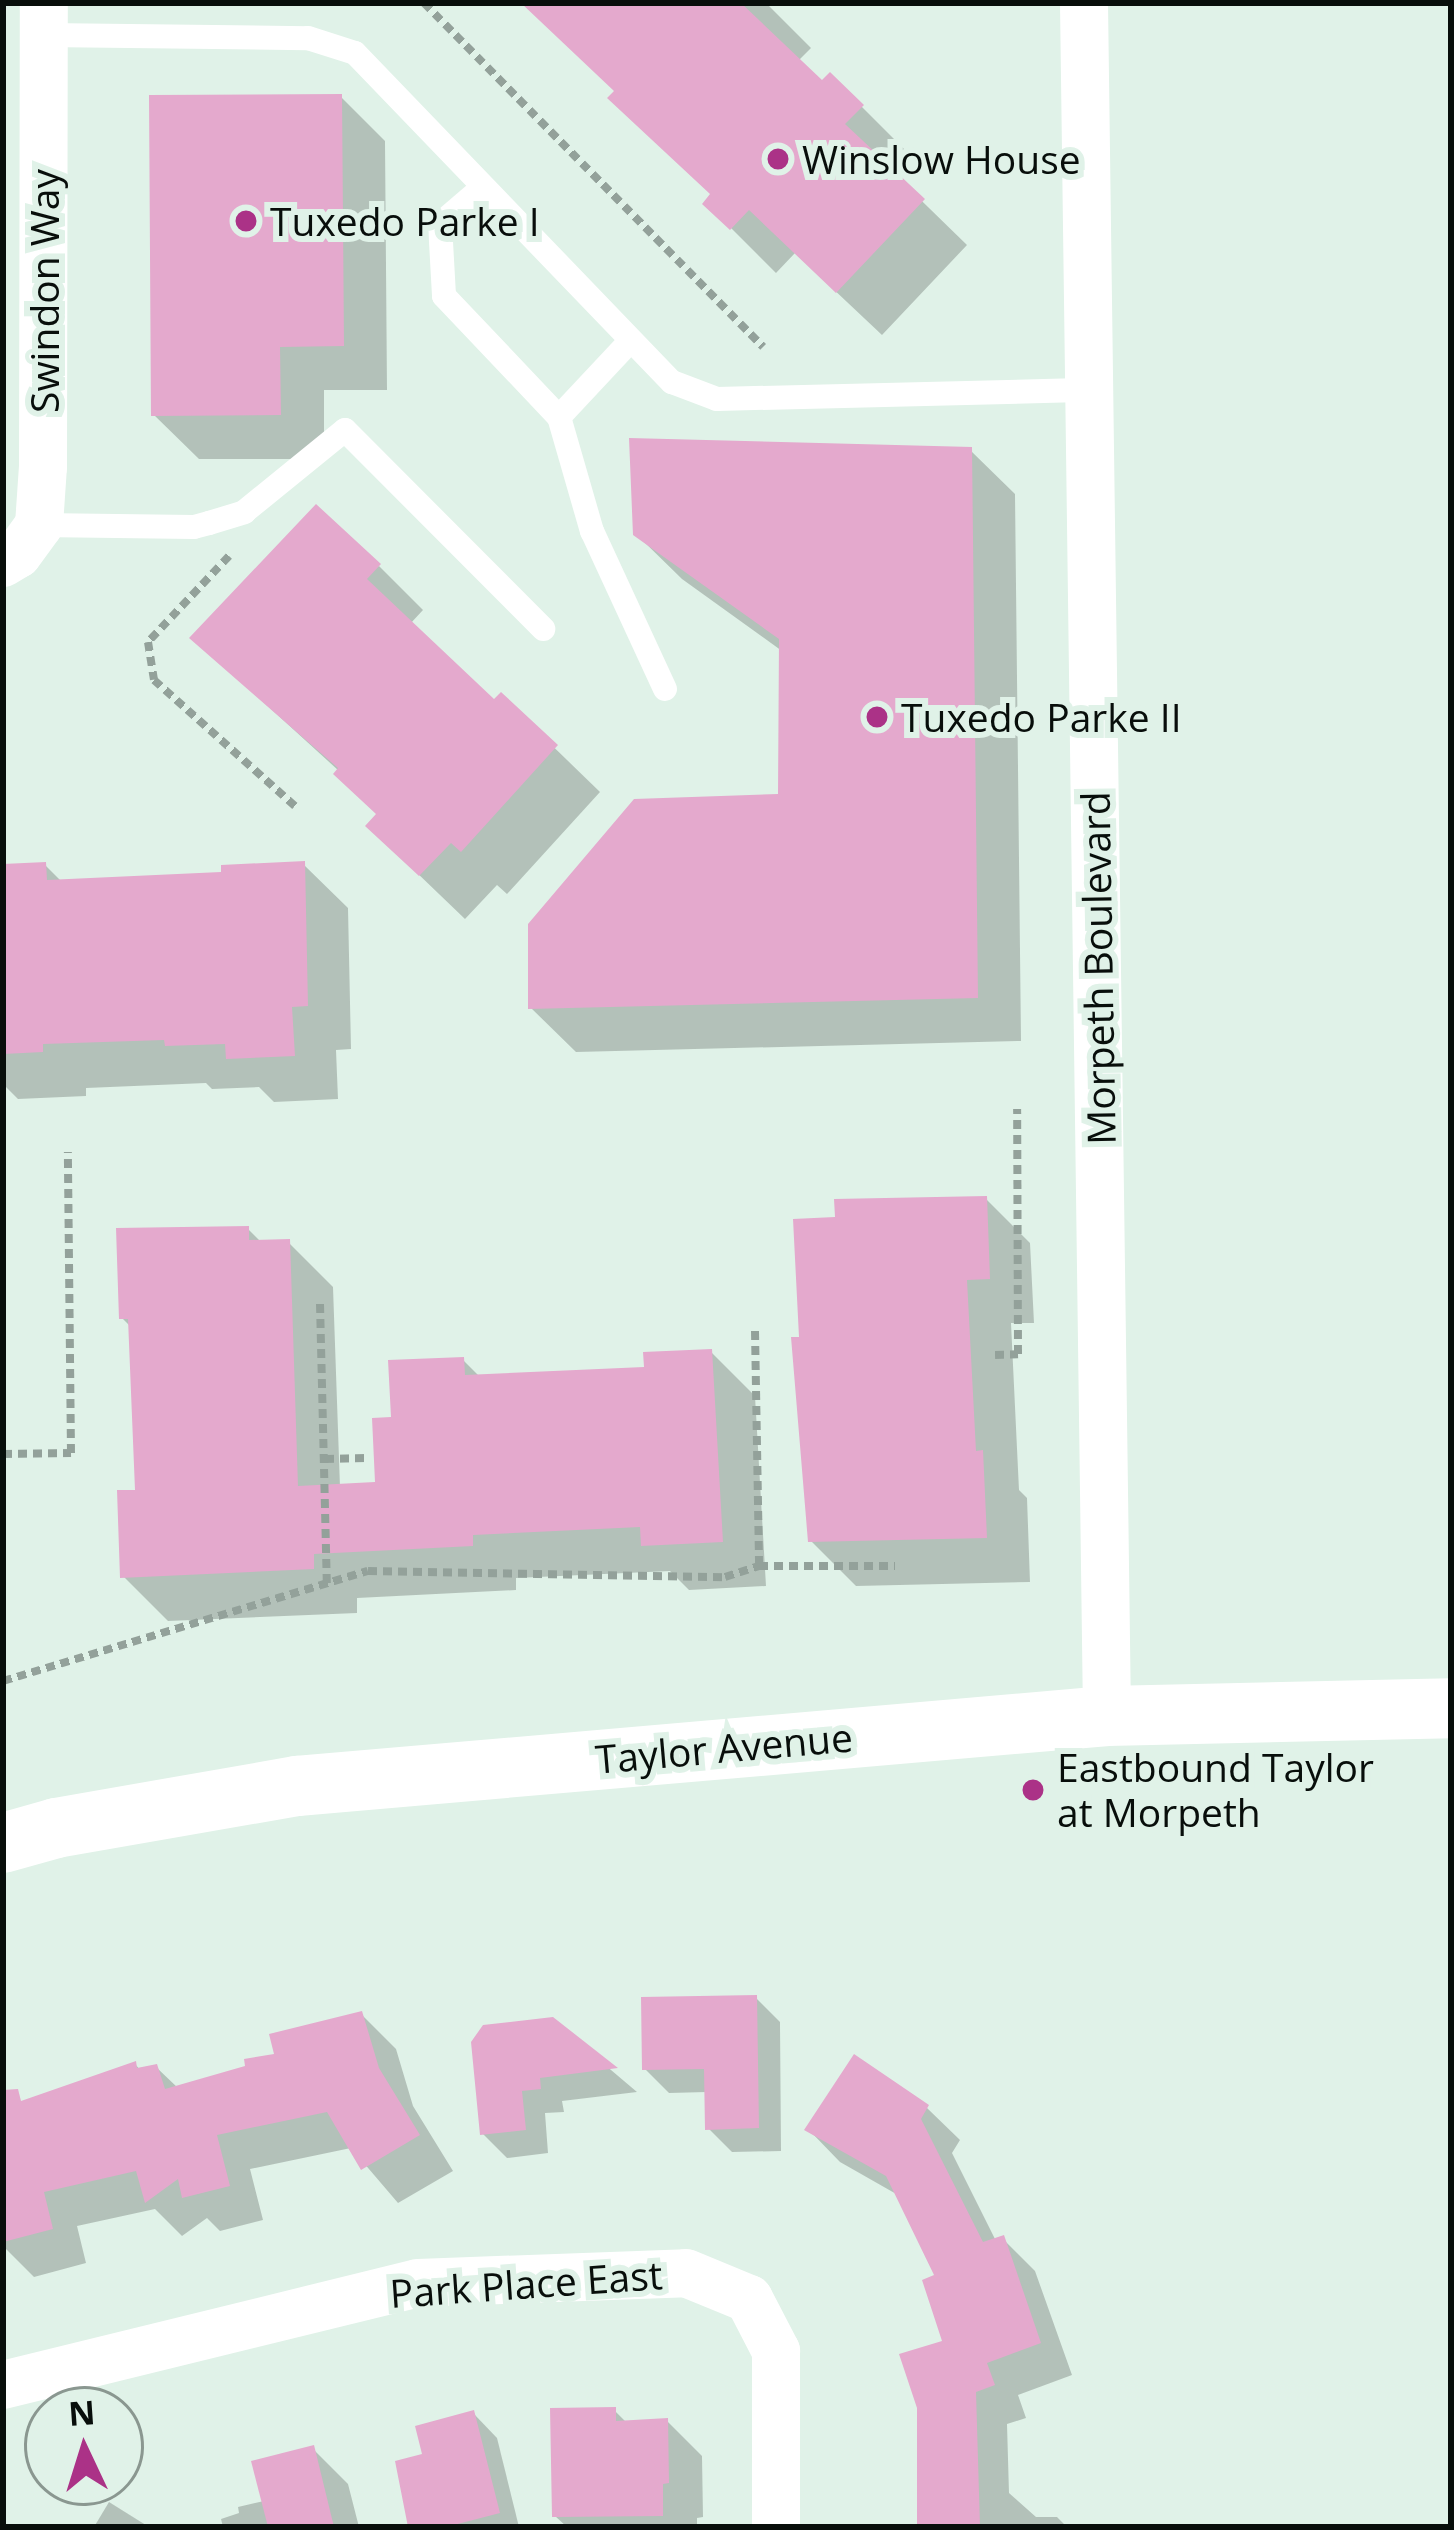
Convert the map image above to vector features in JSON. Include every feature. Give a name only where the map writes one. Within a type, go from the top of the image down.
[{"type":"street","name":"Morpeth Boulevard","points":[[1084,3],[1107,1716]]},
{"type":"street","name":"Swindon Way","points":[[39,525],[44,19]]},
{"type":"street","points":[[3,562],[18,554],[39,525]]},
{"type":"street","name":"Taylor Avenue","points":[[3,1844],[56,1828],[298,1786],[1107,1716],[1451,1708]]},
{"type":"street","name":"Park Place East","points":[[3,2385],[418,2283],[686,2272],[748,2299],[776,2351],[776,2527]]},
{"type":"lane","points":[[44,19],[308,38],[355,53],[671,382],[717,399],[1090,390]]},
{"type":"lane","points":[[484,187],[440,224],[444,296],[559,417],[592,531],[665,689]]},
{"type":"lane","points":[[559,417],[631,340]]},
{"type":"lane","points":[[39,525],[194,527],[244,512],[345,430],[543,628]]},
{"type":"path","points":[[424,3],[763,347]]},
{"type":"path","points":[[208,523],[230,557],[148,642],[154,680],[296,806]]},
{"type":"path","points":[[994,1355],[1018,1354],[1017,1108]]},
{"type":"path","points":[[3,1454],[71,1453],[68,1152]]},
{"type":"path","points":[[320,1304],[327,1583]]},
{"type":"path","points":[[755,1331],[759,1566]]},
{"type":"path","points":[[325,1459],[366,1458]]},
{"type":"path","points":[[3,1680],[368,1571],[725,1577],[759,1566],[895,1566]]},
{"type":"building","name":"Winslow House","points":[[521,3],[741,3],[822,80],[830,72],[864,105],[845,124],[925,199],[836,293],[749,210],[730,230],[702,204],[710,194],[607,98],[614,91]]},
{"type":"building","name":"Tuxedo Parke I","points":[[342,94],[344,346],[280,347],[281,415],[151,416],[149,95]]},
{"type":"building","name":"Tuxedo Parke II","points":[[629,438],[972,447],[978,998],[528,1009],[528,924],[634,799],[778,794],[779,639],[633,535]]},
{"type":"building","points":[[316,504],[381,564],[367,579],[494,699],[501,692],[558,745],[461,852],[451,843],[419,876],[365,826],[376,814],[333,774],[338,768],[189,638]]},
{"type":"building","points":[[305,861],[308,1006],[292,1007],[295,1056],[226,1059],[225,1044],[165,1046],[164,1040],[43,1044],[43,1052],[3,1054],[3,864],[46,862],[47,880],[221,872],[221,865]]},
{"type":"building","points":[[987,1196],[990,1279],[967,1280],[976,1451],[983,1450],[987,1538],[808,1542],[791,1337],[799,1337],[793,1219],[835,1217],[834,1199]]},
{"type":"building","points":[[249,1226],[249,1240],[290,1239],[298,1486],[375,1482],[372,1418],[391,1417],[388,1360],[464,1357],[465,1375],[644,1367],[643,1352],[712,1349],[723,1542],[641,1546],[640,1527],[473,1535],[473,1546],[314,1554],[314,1569],[120,1578],[117,1490],[135,1490],[128,1319],[119,1319],[116,1228]]},
{"type":"building","points":[[757,1995],[759,2128],[705,2130],[704,2069],[642,2070],[641,1997]]},
{"type":"building","points":[[362,2011],[379,2068],[420,2135],[361,2170],[327,2112],[217,2135],[230,2186],[182,2198],[178,2179],[145,2203],[136,2171],[44,2192],[53,2229],[3,2242],[3,2090],[18,2089],[21,2101],[136,2061],[137,2068],[157,2064],[165,2089],[245,2066],[244,2059],[274,2054],[269,2034]]},
{"type":"building","points":[[553,2017],[618,2068],[540,2078],[541,2089],[522,2091],[526,2130],[480,2135],[471,2042],[483,2025]]},
{"type":"building","points":[[854,2054],[929,2105],[921,2119],[983,2242],[1004,2235],[1041,2343],[987,2363],[995,2385],[976,2392],[980,2527],[917,2527],[917,2408],[899,2354],[942,2341],[922,2280],[934,2275],[886,2176],[804,2130]]},
{"type":"building","points":[[616,2407],[616,2421],[668,2418],[669,2483],[663,2484],[663,2516],[552,2517],[550,2408]]},
{"type":"building","points":[[474,2410],[500,2513],[446,2527],[408,2527],[395,2461],[422,2454],[415,2426]]},
{"type":"building","points":[[314,2445],[334,2527],[268,2527],[251,2461]]},
{"type":"place","name":"Winslow House","points":[[778,159]]},
{"type":"place","name":"Tuxedo Parke I","points":[[246,221]]},
{"type":"place","name":"Tuxedo Parke II","points":[[877,717]]},
{"type":"place","name":"Eastbound Taylor at Morpeth","points":[[1033,1790]]}]
